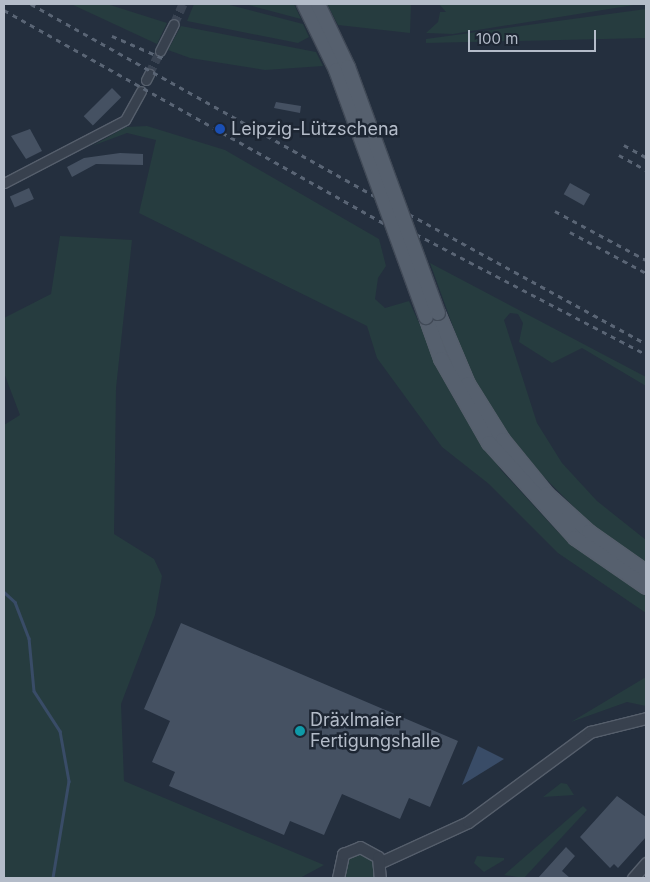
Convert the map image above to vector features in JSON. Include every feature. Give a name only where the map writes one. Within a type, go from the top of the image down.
[{"type":"main road","points":[[304,4],[336,70],[432,315],[468,384],[503,440],[547,494],[588,532],[646,572]]},
{"type":"main road","points":[[318,4],[348,66],[432,315],[441,359],[489,443],[575,538],[646,587]]},
{"type":"street","points":[[160,51],[174,24]]},
{"type":"street","points":[[4,183],[125,120],[141,91]]},
{"type":"street","points":[[381,862],[468,822],[566,745],[606,725],[646,718]]},
{"type":"street","points":[[336,878],[338,861],[351,848],[373,852],[381,862],[380,878]]},
{"type":"street","points":[[633,878],[646,863]]},
{"type":"green space","points":[[71,4],[107,4],[167,23],[157,44]]},
{"type":"green space","points":[[194,4],[226,4],[303,24],[309,37],[298,43],[187,21]]},
{"type":"green space","points":[[245,4],[294,4],[301,19]]},
{"type":"green space","points":[[327,4],[411,4],[410,33],[338,25]]},
{"type":"green space","points":[[439,4],[640,4],[453,34],[426,33],[438,22],[440,12],[446,12]]},
{"type":"green space","points":[[646,9],[646,38],[426,43],[426,39]]},
{"type":"green space","points":[[181,26],[316,52],[323,66],[265,70],[190,58],[168,50]]},
{"type":"green space","points":[[147,126],[225,150],[379,239],[386,266],[378,278],[375,299],[385,308],[409,301],[454,399],[501,470],[558,532],[646,596],[646,613],[558,553],[489,484],[442,447],[377,358],[367,326],[139,213],[156,140],[127,133],[92,146],[126,127]]},
{"type":"green space","points":[[60,236],[132,240],[116,388],[114,534],[154,559],[162,576],[155,615],[121,704],[124,781],[324,865],[300,878],[4,878],[4,425],[20,415],[4,373],[4,318],[51,294]]},
{"type":"green space","points":[[430,263],[646,377],[646,386],[582,348],[552,363],[519,342],[523,323],[518,314],[510,313],[504,320],[537,423],[562,463],[597,501],[646,540],[646,565],[591,524],[542,475],[502,426],[469,371]]},
{"type":"green space","points":[[646,677],[646,706],[627,702],[571,722]]},
{"type":"green space","points":[[561,783],[567,784],[574,795],[543,797]]},
{"type":"green space","points":[[583,806],[587,810],[524,878],[504,875]]},
{"type":"green space","points":[[356,851],[373,857],[377,878],[341,878],[341,862]]},
{"type":"green space","points":[[477,856],[504,858],[504,860],[484,872],[474,863]]},
{"type":"water","points":[[478,746],[504,759],[462,785]]},
{"type":"building","points":[[112,88],[121,97],[93,125],[84,116]]},
{"type":"building","points":[[276,102],[301,106],[300,113],[274,108]]},
{"type":"building","points":[[30,129],[42,151],[26,159],[11,136]]},
{"type":"building","points":[[120,153],[143,154],[143,165],[96,164],[72,177],[67,167],[84,158]]},
{"type":"building","points":[[570,183],[590,194],[584,206],[564,194]]},
{"type":"building","points":[[29,188],[34,199],[15,208],[10,197]]},
{"type":"building","name":"Dräxlmaier Fertigungshalle","points":[[181,623],[458,741],[430,807],[409,798],[400,819],[342,794],[324,835],[290,821],[284,835],[169,786],[175,772],[152,762],[170,721],[144,709]]},
{"type":"building","points":[[617,796],[646,817],[646,837],[618,868],[614,864],[610,868],[580,837]]},
{"type":"building","points":[[566,847],[575,856],[562,871],[570,878],[538,878]]},
{"type":"waterway","points":[[4,592],[15,602],[29,638],[34,691],[60,731],[69,781],[53,878]]},
{"type":"tunnel","points":[[174,24],[183,4]]},
{"type":"tunnel","points":[[149,74],[160,51]]},
{"type":"railway","points":[[31,4],[376,197]]},
{"type":"railway","points":[[4,10],[386,224]]},
{"type":"railway","points":[[112,36],[165,59]]},
{"type":"railway","points":[[624,145],[646,157]]},
{"type":"railway","points":[[619,155],[646,170]]},
{"type":"railway","points":[[555,211],[646,260]]},
{"type":"railway","points":[[409,214],[646,344]]},
{"type":"railway","points":[[570,232],[646,273]]},
{"type":"railway","points":[[416,234],[646,354]]},
{"type":"place","name":"Leipzig-Lützschena","points":[[220,129]]},
{"type":"place","name":"Dräxlmaier Fertigungshalle","points":[[300,731]]}]
